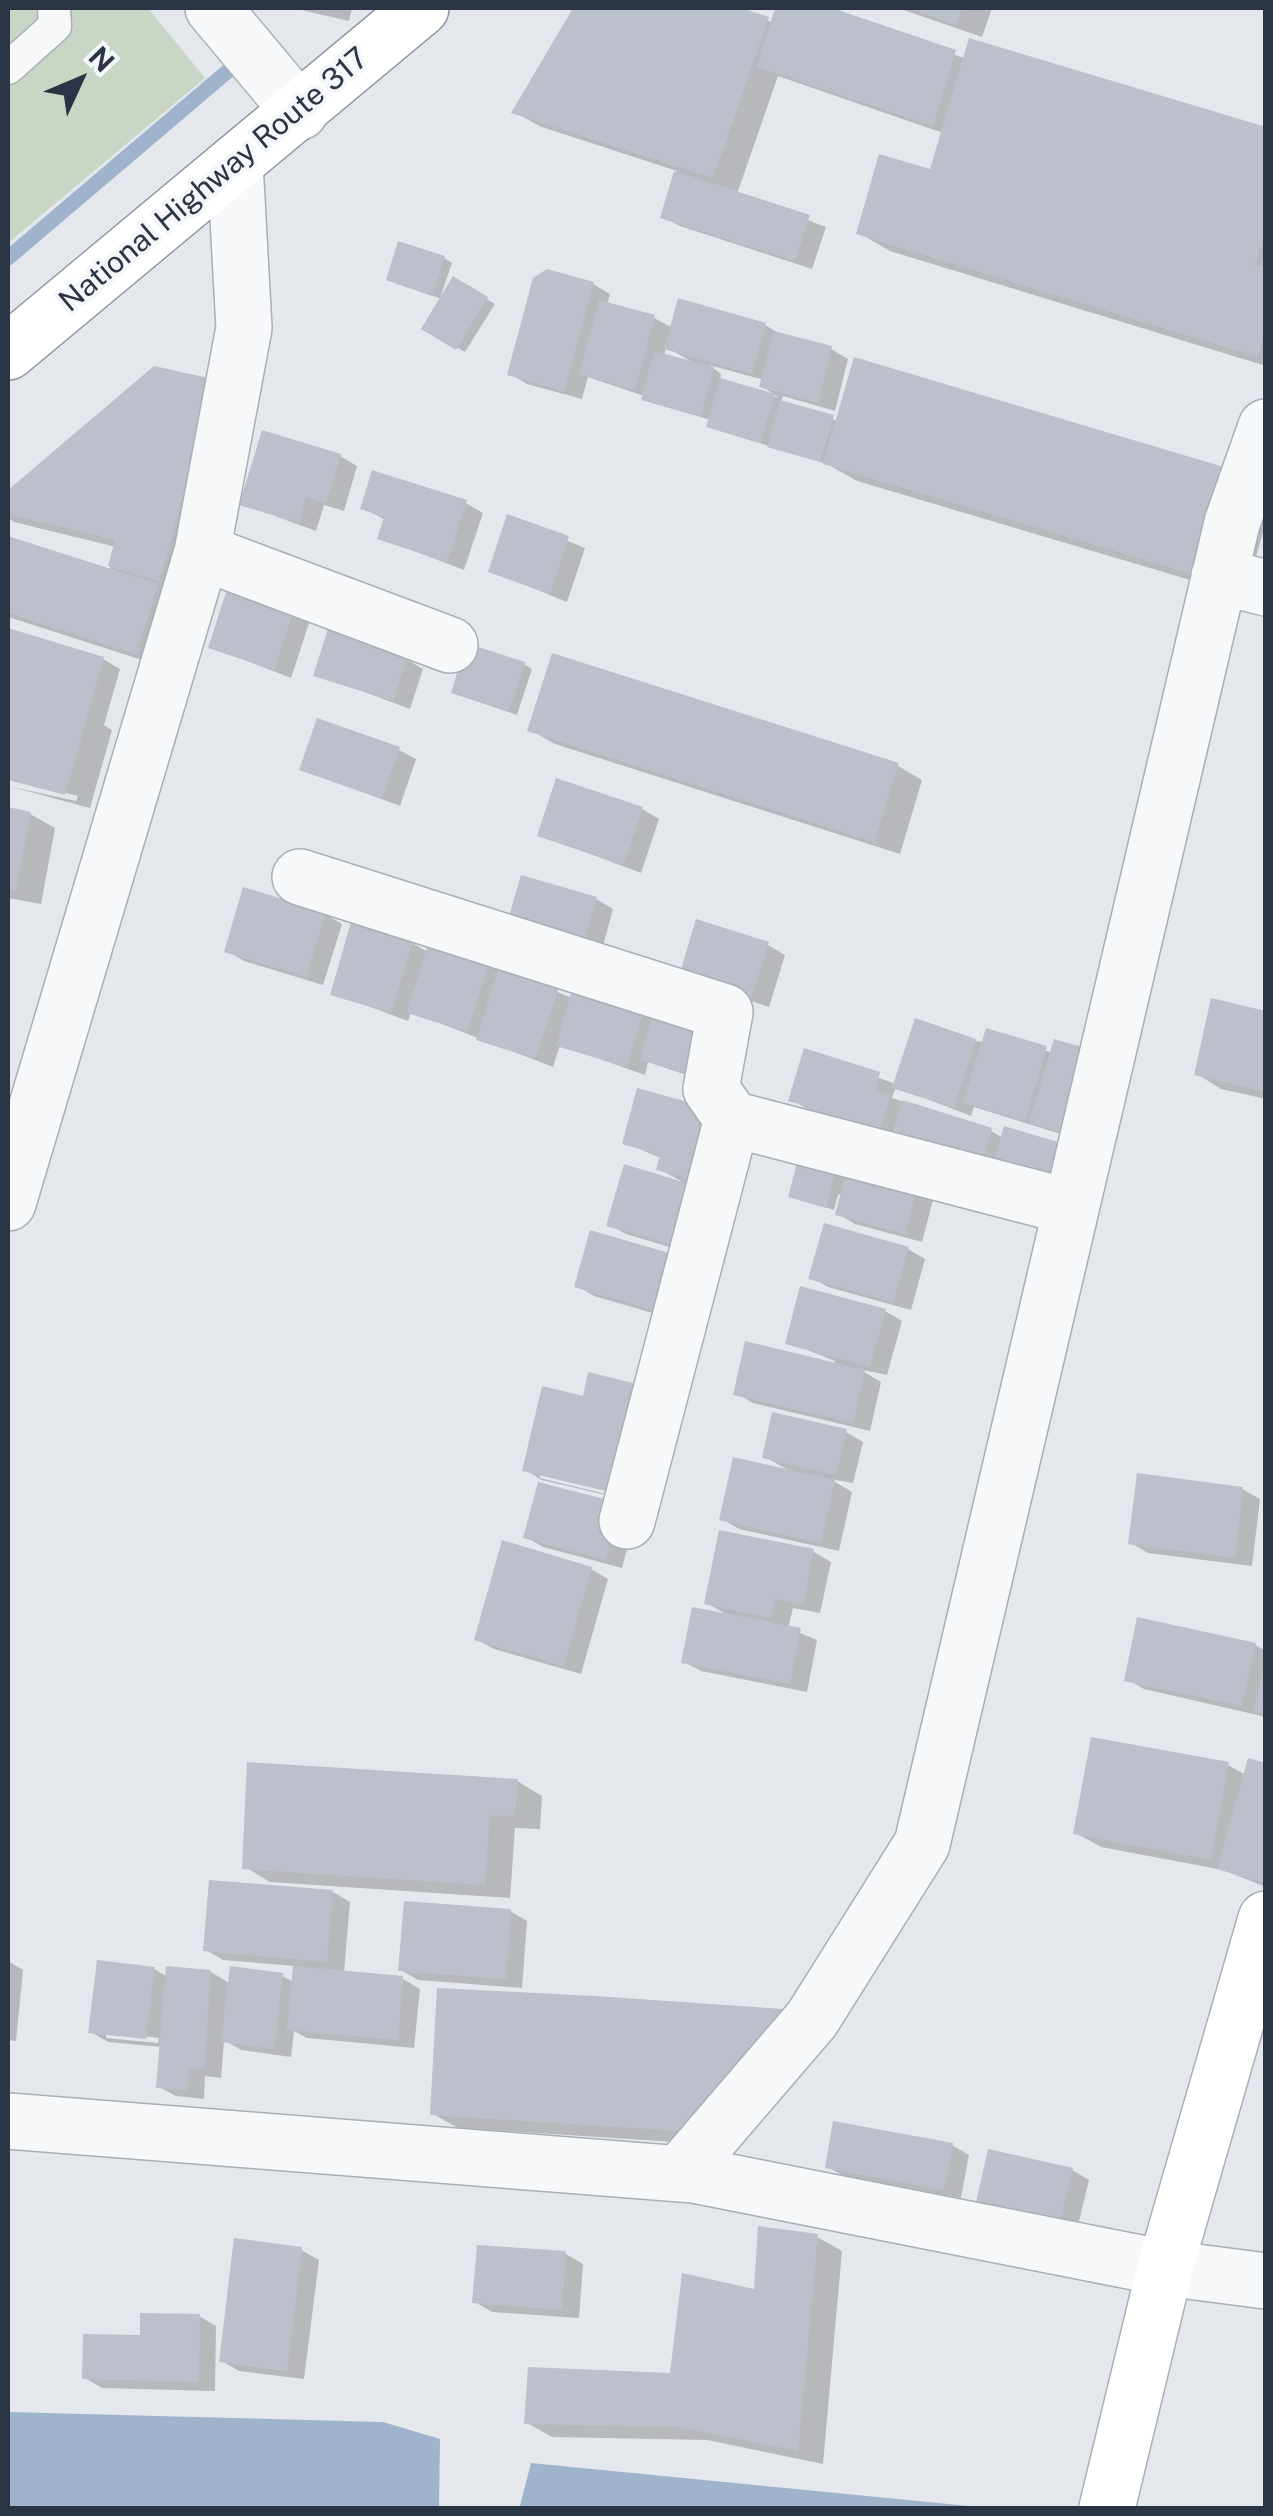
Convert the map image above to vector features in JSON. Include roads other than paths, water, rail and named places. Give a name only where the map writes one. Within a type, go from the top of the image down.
[{"type":"main road","name":"National Highway Route 317","points":[[8,352],[300,112],[374,25],[420,8]]},
{"type":"main road","points":[[1107,2508],[1166,2268],[1266,1919]]},
{"type":"street","points":[[213,8],[300,112]]},
{"type":"street","points":[[8,1203],[202,552],[244,328],[236,163]]},
{"type":"street","points":[[679,2174],[812,2019],[922,1844],[1070,1207],[1242,582],[1232,522],[1266,428]]},
{"type":"street","points":[[202,552],[450,645]]},
{"type":"street","points":[[300,876],[725,1012],[711,1089],[732,1119],[1070,1207]]},
{"type":"street","points":[[626,1522],[732,1119]]},
{"type":"street","points":[[8,2121],[679,2174],[1166,2268],[1266,2282]]},
{"type":"lane","points":[[8,68],[55,26],[54,8]]},
{"type":"water","points":[[8,2412],[383,2422],[440,2439],[439,2508],[8,2508]]},
{"type":"water","points":[[531,2463],[989,2508],[500,2508],[520,2506]]},
{"type":"waterway","points":[[8,258],[235,65],[229,57]]}]
